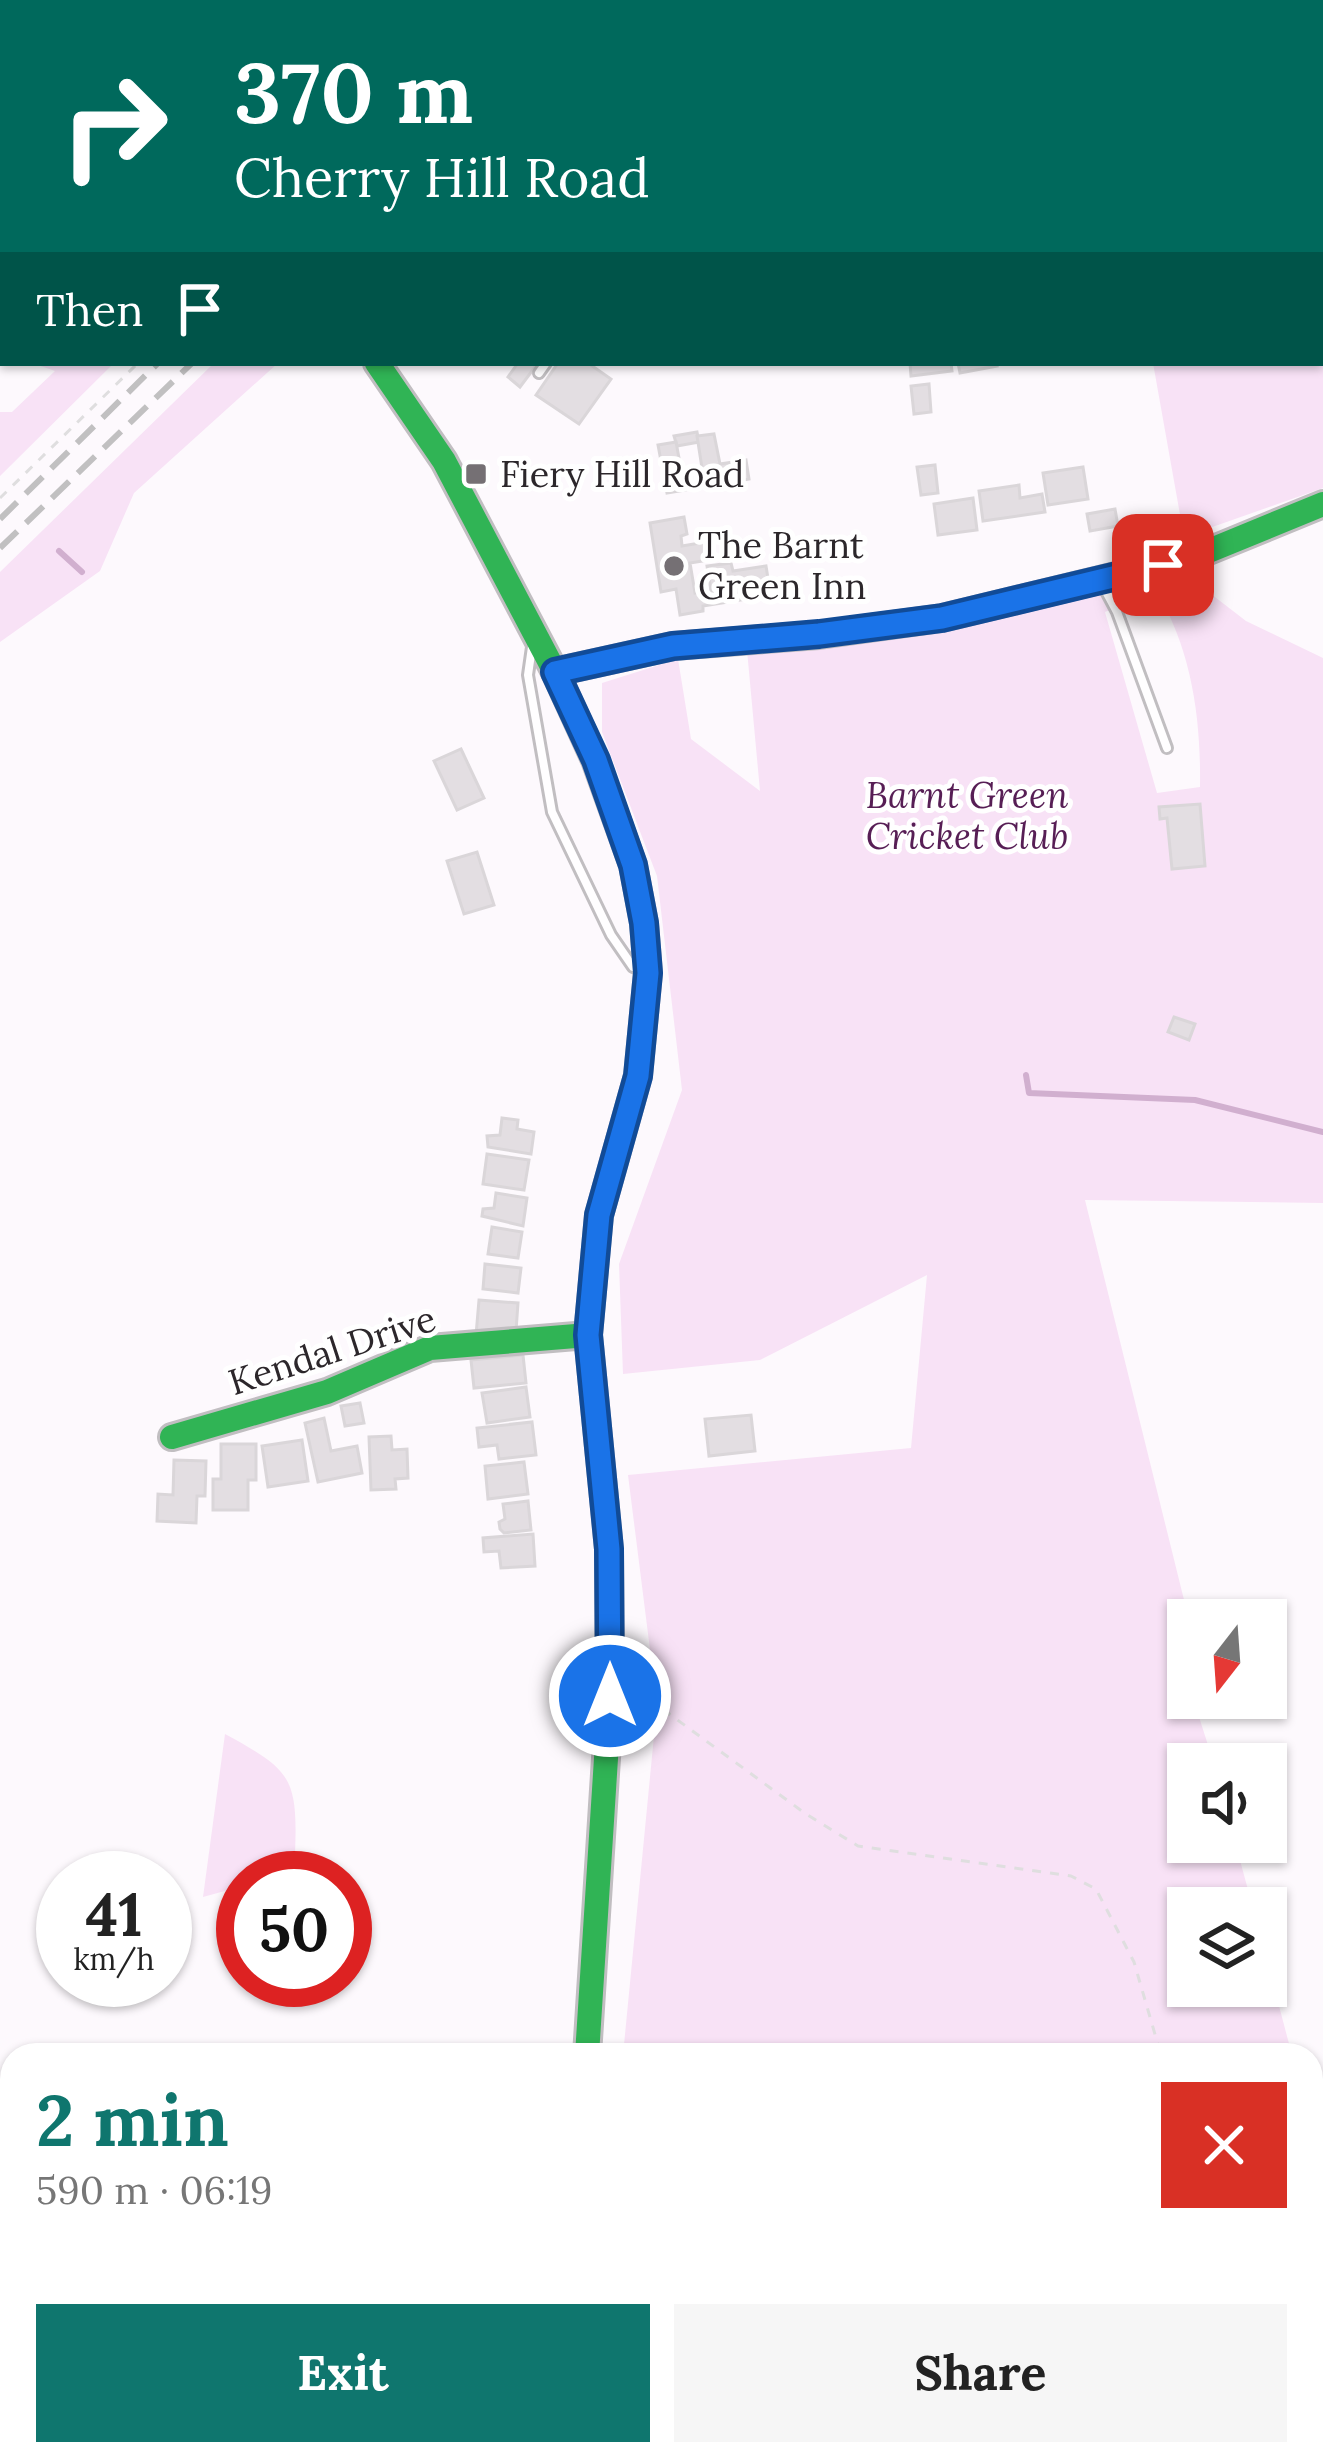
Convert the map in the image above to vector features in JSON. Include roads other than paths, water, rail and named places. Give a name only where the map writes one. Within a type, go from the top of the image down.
[{"type":"main road","points":[[379,366],[444,461],[555,672],[596,760],[633,865],[644,923],[648,973],[638,1076],[599,1215],[588,1335],[609,1549],[610,1696],[588,2043]]},
{"type":"main road","points":[[555,672],[673,646],[942,618],[1195,557],[1323,504]]},
{"type":"main road","name":"Kendal Drive","points":[[172,1437],[327,1392],[430,1348],[588,1335]]},
{"type":"lane","points":[[538,373],[544,366]]},
{"type":"lane","points":[[1100,581],[1117,612],[1167,748]]},
{"type":"lane","points":[[534,632],[528,675],[552,812],[611,935],[633,968],[648,973]]},
{"type":"waterway","points":[[59,551],[82,572]]},
{"type":"waterway","points":[[1026,1075],[1029,1093],[1195,1100],[1323,1132]]},
{"type":"railway","points":[[0,519],[155,366]]},
{"type":"railway","points":[[0,548],[189,366]]},
{"type":"place","name":"Fiery Hill Road","points":[[476,474]]},
{"type":"place","name":"The Barnt Green Inn","points":[[674,566]]},
{"type":"park label","name":"Barnt Green Cricket Club","points":[[967,816]]}]
